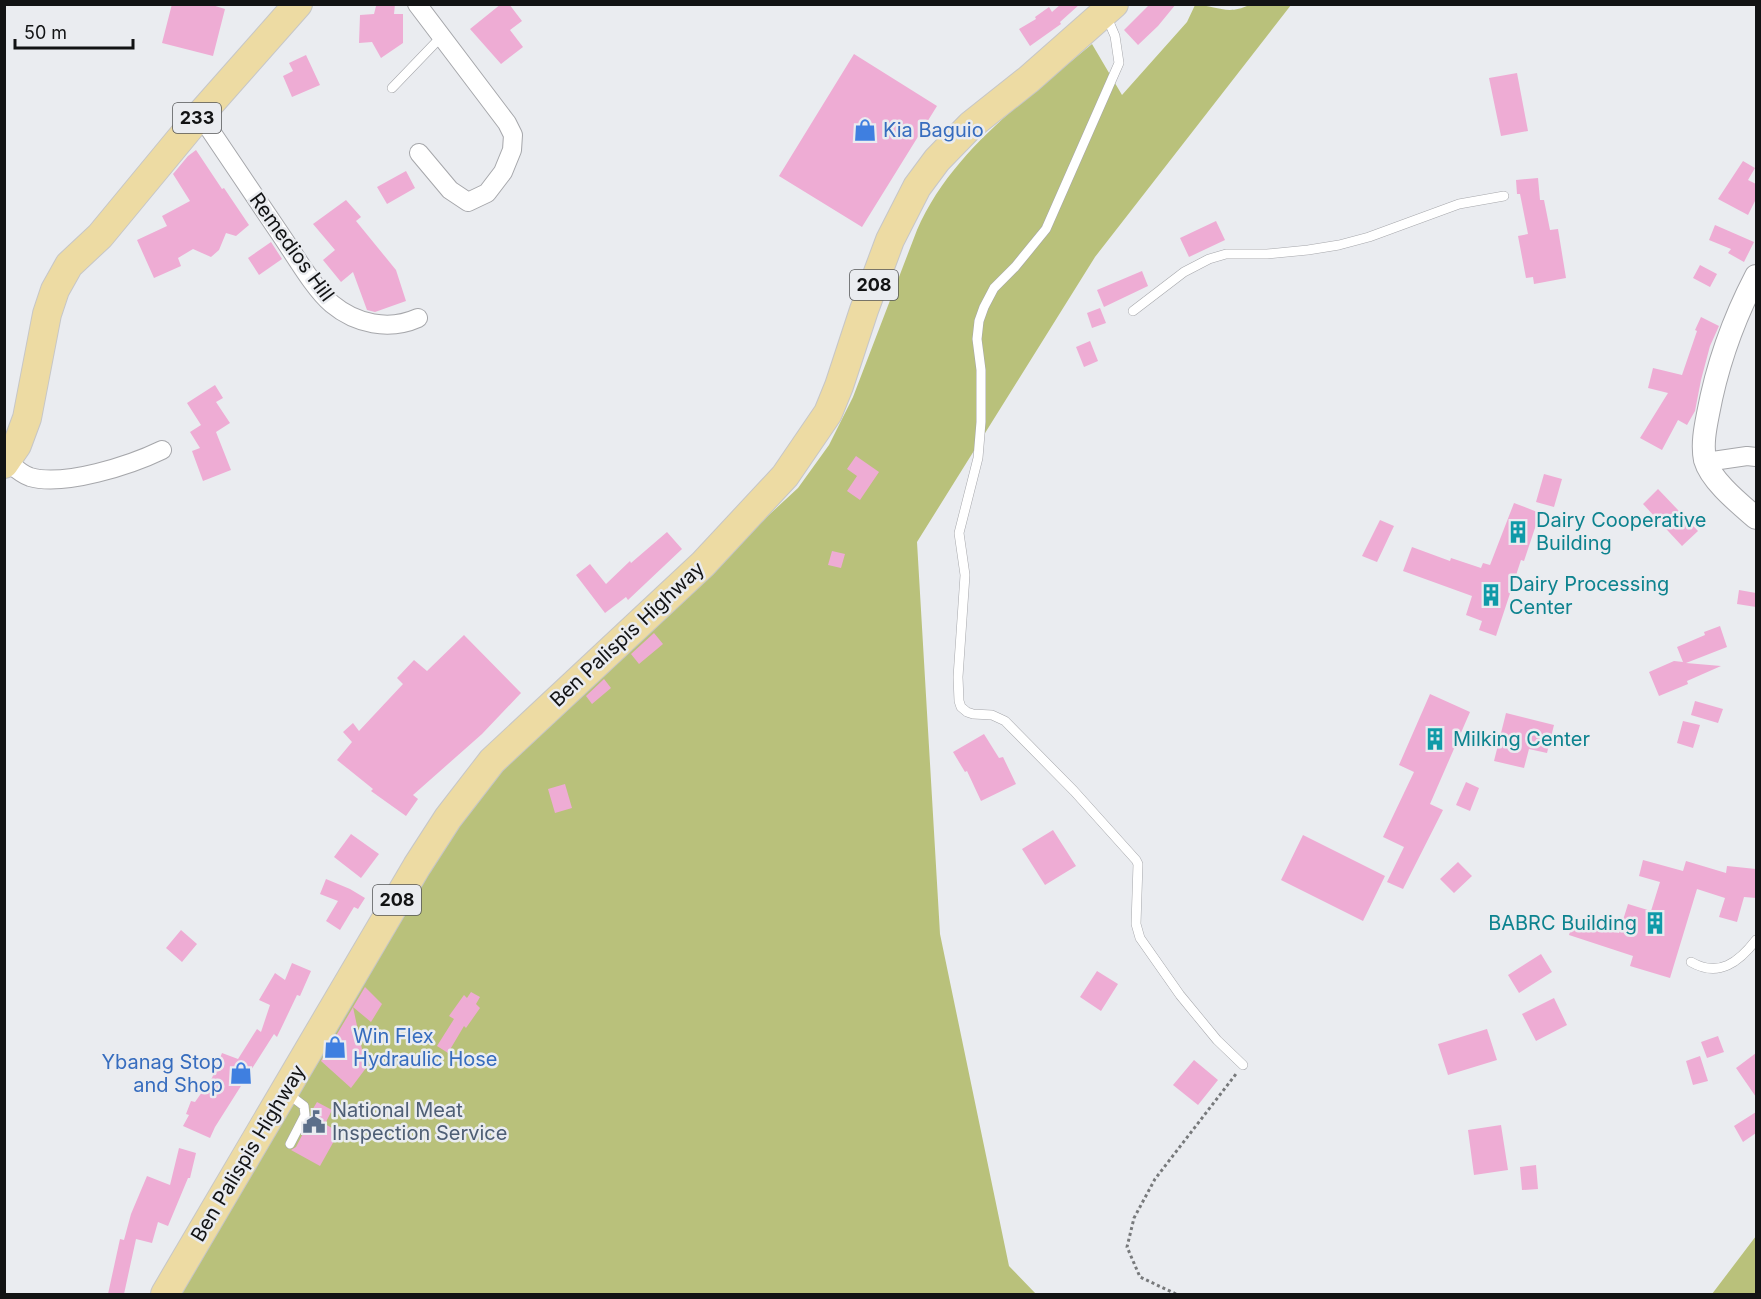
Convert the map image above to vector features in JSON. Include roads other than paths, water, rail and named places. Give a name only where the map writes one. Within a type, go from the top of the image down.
[{"type":"main road","name":"233","points":[[6,463],[17,445],[27,418],[40,346],[55,290],[69,265],[100,236],[200,115],[298,4]]},
{"type":"main road","name":"Ben Palispis Highway","points":[[165,1294],[417,866],[448,819],[492,761],[703,564],[785,476],[828,413],[890,240],[917,187],[971,125],[1029,79],[1109,9]]},
{"type":"street","points":[[417,4],[507,123],[513,135],[512,150],[503,172],[487,193],[468,202],[450,190],[419,153]]},
{"type":"street","name":"Remedios Hill","points":[[200,115],[302,267],[330,303],[361,322],[406,323],[418,318]]},
{"type":"street","points":[[1756,276],[1739,308],[1727,338],[1716,375],[1704,445],[1706,462],[1728,492],[1756,518]]},
{"type":"street","points":[[6,463],[21,473],[45,479],[89,475],[119,467],[162,450]]},
{"type":"street","points":[[1706,462],[1756,457]]},
{"type":"lane","points":[[1109,9],[1119,63],[1046,229],[1015,267],[994,288],[979,321],[977,339],[981,370],[981,422],[978,458],[959,533],[965,575],[958,701],[967,712],[992,715],[1005,721],[1074,791],[1136,860],[1138,864],[1136,924],[1140,938],[1180,995],[1217,1040],[1243,1065]]},
{"type":"lane","points":[[392,88],[441,37]]},
{"type":"lane","points":[[1133,311],[1184,272],[1209,259],[1226,254],[1277,253],[1339,245],[1369,237],[1459,204],[1504,196]]},
{"type":"lane","points":[[1691,963],[1707,970],[1721,968],[1741,956],[1756,940]]},
{"type":"lane","points":[[285,1091],[304,1106],[305,1115],[290,1144]]},
{"type":"place","name":"Kia Baguio","points":[[865,130]]},
{"type":"place","name":"Dairy Cooperative Building","points":[[1518,532]]},
{"type":"place","name":"Dairy Processing Center","points":[[1491,595]]},
{"type":"place","name":"Milking Center","points":[[1435,739]]},
{"type":"place","name":"BABRC Building","points":[[1655,923]]},
{"type":"place","name":"Win Flex Hydraulic Hose","points":[[335,1047]]},
{"type":"place","name":"Ybanag Stop and Shop","points":[[241,1073]]},
{"type":"place","name":"National Meat Inspection Service","points":[[314,1122]]}]
